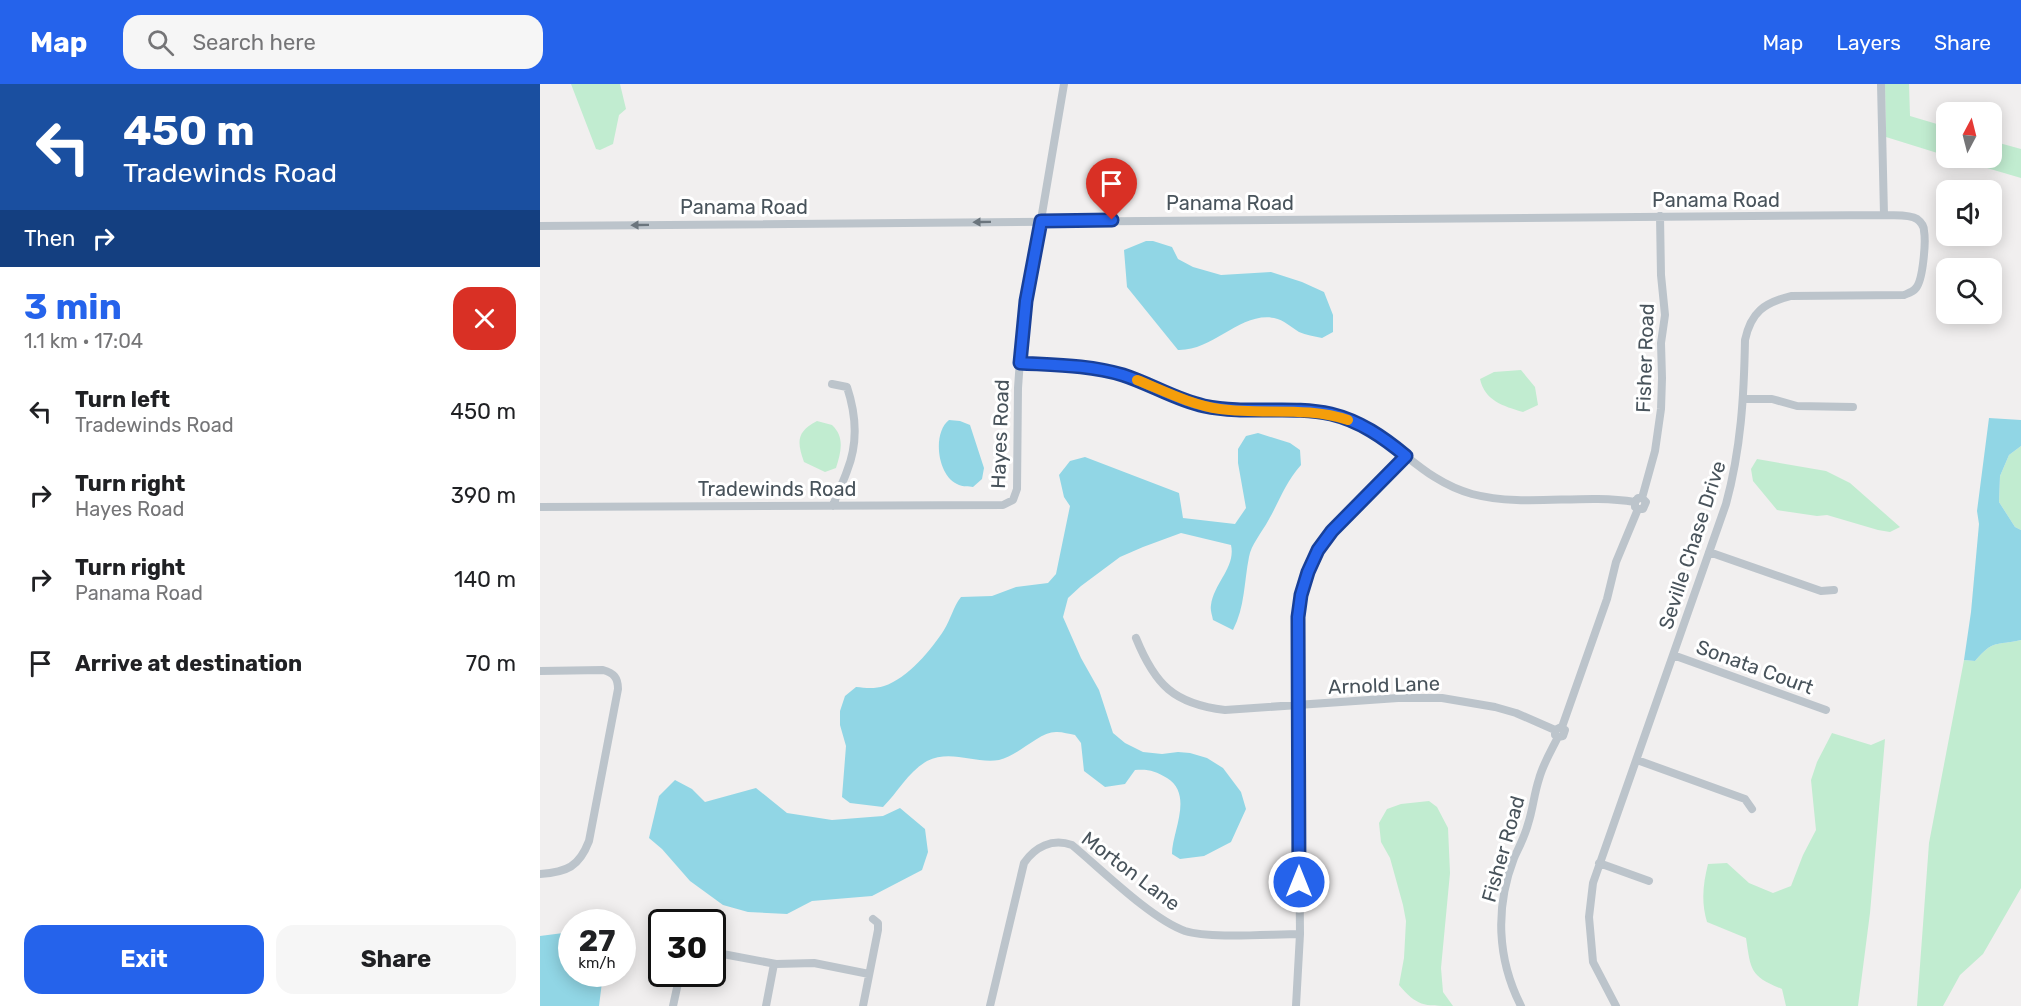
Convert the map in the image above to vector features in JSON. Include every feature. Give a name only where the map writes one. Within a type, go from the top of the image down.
[{"type":"street","name":"Hayes Road","points":[[1013,500],[1017,489],[1018,388],[1026,301],[1064,84]]},
{"type":"street","points":[[1881,84],[1884,215]]},
{"type":"street","name":"Panama Road","points":[[540,226],[1884,215]]},
{"type":"street","name":"Seville Chase Drive","points":[[1616,1006],[1593,962],[1589,930],[1590,900],[1599,863],[1637,760],[1733,478],[1744,399],[1745,340],[1748,326],[1753,316],[1764,306],[1777,299],[1791,296],[1904,295],[1916,289],[1920,278],[1925,232],[1923,225],[1914,218],[1884,215]]},
{"type":"street","name":"Fisher Road","points":[[1521,1006],[1505,967],[1501,939],[1501,912],[1507,880],[1531,816],[1539,780],[1607,599],[1616,562],[1655,451],[1661,400],[1661,343],[1665,315],[1661,275],[1660,216]]},
{"type":"street","points":[[1020,363],[1102,369],[1200,405],[1220,409],[1307,411],[1331,414],[1352,421],[1382,436],[1438,480],[1470,493],[1490,498],[1515,501],[1638,503]]},
{"type":"street","points":[[832,384],[847,387],[852,407],[855,444],[833,506]]},
{"type":"street","points":[[1744,399],[1772,399],[1797,406],[1853,407]]},
{"type":"street","points":[[1296,1006],[1300,934],[1298,617],[1301,595],[1318,550],[1332,531],[1406,456]]},
{"type":"street","name":"Tradewinds Road","points":[[540,507],[1003,505],[1013,500]]},
{"type":"street","points":[[1709,552],[1821,591],[1834,590]]},
{"type":"street","name":"Arnold Lane","points":[[1136,638],[1145,661],[1156,679],[1185,702],[1206,708],[1225,710],[1398,698],[1442,698],[1495,707],[1516,713],[1558,731]]},
{"type":"street","name":"Sonata Court","points":[[1673,655],[1826,710]]},
{"type":"street","points":[[540,671],[603,670],[615,676],[618,689],[590,841],[579,860],[561,873],[540,874]]},
{"type":"street","points":[[1637,760],[1745,800],[1752,809]]},
{"type":"street","name":"Morton Lane","points":[[990,1006],[1024,863],[1030,854],[1052,842],[1061,841],[1072,845],[1148,908],[1167,922],[1186,931],[1205,934],[1300,934]]},
{"type":"street","points":[[1599,863],[1649,881]]},
{"type":"street","points":[[863,1006],[878,930],[878,923],[873,919]]},
{"type":"street","points":[[726,955],[774,964],[814,963],[869,974]]},
{"type":"street","points":[[766,1006],[774,964]]},
{"type":"street","points":[[673,1006],[677,987]]},
{"type":"green space","points":[[571,84],[620,84],[626,109],[619,115],[613,144],[600,150],[596,149]]},
{"type":"green space","points":[[1885,84],[1909,84],[1910,116],[1936,124],[1936,153],[1886,137]]},
{"type":"green space","points":[[2002,144],[2021,149],[2021,178],[1987,168],[2002,168]]},
{"type":"green space","points":[[1521,370],[1535,387],[1538,405],[1523,412],[1496,402],[1482,386],[1480,379],[1494,372]]},
{"type":"green space","points":[[817,421],[832,425],[840,440],[836,468],[825,472],[804,462],[800,449],[800,438],[805,429]]},
{"type":"green space","points":[[2021,446],[2021,530],[2015,527],[1999,502],[2000,476],[2009,455]]},
{"type":"green space","points":[[1757,459],[1826,471],[1850,483],[1900,527],[1890,532],[1827,515],[1817,516],[1777,510],[1753,481],[1751,469]]},
{"type":"green space","points":[[2021,640],[2021,888],[1983,954],[1960,975],[1943,1006],[1917,1006],[1929,843],[1964,660],[1975,661],[1991,646]]},
{"type":"green space","points":[[1832,733],[1871,745],[1885,739],[1870,913],[1858,1006],[1786,1006],[1782,989],[1764,980],[1754,971],[1746,938],[1707,922],[1703,900],[1705,879],[1708,864],[1727,863],[1749,883],[1773,893],[1791,886],[1816,830],[1811,780],[1817,762]]},
{"type":"green space","points":[[1429,801],[1437,807],[1448,828],[1450,873],[1441,968],[1443,992],[1453,1006],[1434,1006],[1416,1001],[1399,985],[1404,958],[1406,921],[1390,858],[1381,842],[1379,823],[1387,809],[1401,804]]},
{"type":"water","points":[[1146,241],[1172,247],[1178,259],[1193,267],[1221,275],[1271,272],[1324,292],[1333,315],[1333,332],[1322,338],[1299,332],[1278,319],[1262,318],[1238,326],[1203,345],[1178,350],[1127,287],[1124,250]]},
{"type":"water","points":[[1989,418],[2021,420],[2021,446],[2009,455],[2000,476],[1999,502],[2015,527],[2021,530],[2021,640],[1991,646],[1975,661],[1964,660],[1979,524],[1977,511]]},
{"type":"water","points":[[949,420],[970,425],[984,468],[982,479],[973,487],[961,486],[952,480],[942,464],[939,454],[940,435]]},
{"type":"water","points":[[1258,433],[1290,443],[1300,450],[1301,465],[1287,485],[1252,548],[1242,603],[1233,630],[1213,620],[1211,609],[1216,589],[1228,568],[1232,553],[1231,545],[1181,533],[1120,557],[1068,598],[1063,617],[1081,658],[1099,690],[1113,733],[1125,743],[1143,752],[1190,753],[1207,758],[1223,768],[1241,792],[1246,809],[1231,842],[1204,856],[1180,859],[1172,854],[1180,814],[1179,794],[1175,785],[1159,774],[1148,770],[1135,770],[1125,784],[1105,787],[1084,771],[1081,743],[1075,735],[1062,732],[1043,735],[1014,754],[999,760],[945,756],[927,761],[909,776],[883,807],[850,803],[842,797],[846,746],[840,725],[840,711],[845,696],[856,687],[884,686],[910,670],[939,638],[961,597],[992,596],[1016,587],[1048,583],[1056,574],[1070,506],[1064,497],[1059,475],[1070,461],[1085,457],[1179,493],[1183,518],[1235,524],[1246,508],[1238,463],[1238,449],[1246,436]]},
{"type":"water","points":[[675,780],[692,789],[705,802],[756,788],[787,813],[832,820],[883,816],[900,808],[925,829],[928,852],[922,870],[872,896],[812,901],[787,914],[748,912],[723,905],[690,881],[662,849],[649,838],[659,796]]},
{"type":"water","points":[[558,934],[558,987],[601,987],[599,1006],[540,1006],[540,936]]},
{"type":"slow traffic","points":[[1137,380],[1200,405],[1220,409],[1307,411],[1331,414],[1348,420]]},
{"type":"route","points":[[1112,220],[1041,221],[1026,301],[1020,363],[1102,369],[1200,405],[1220,409],[1307,411],[1331,414],[1352,421],[1382,436],[1406,456],[1332,531],[1318,550],[1301,595],[1298,617],[1299,882]]}]
